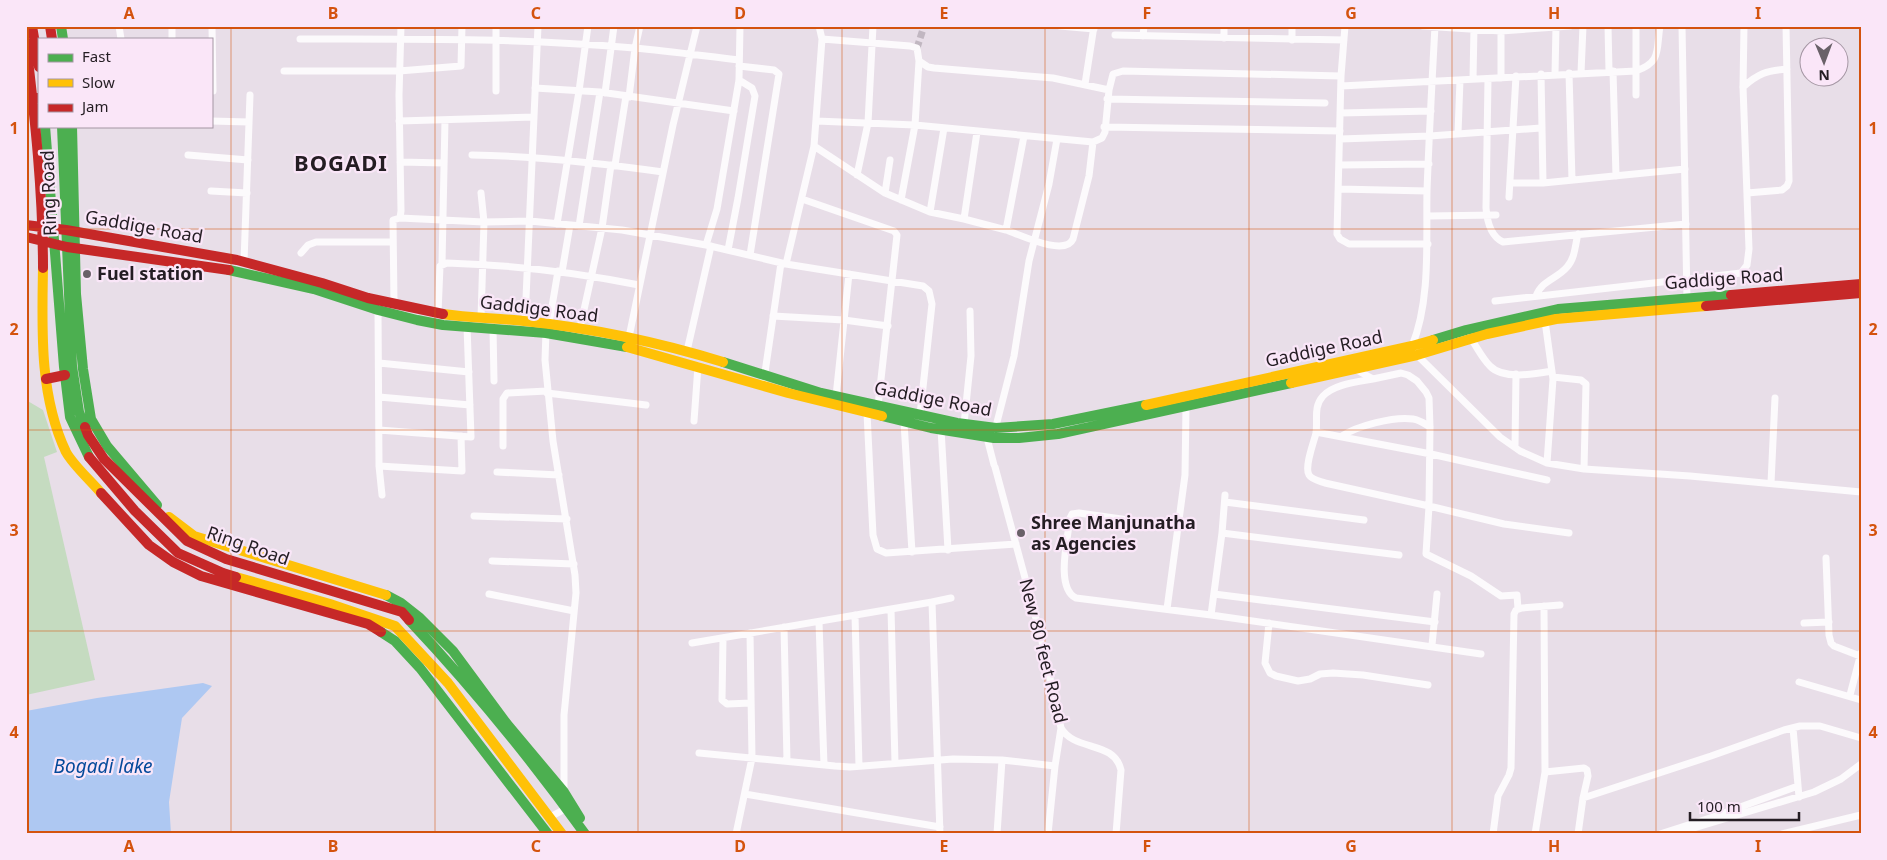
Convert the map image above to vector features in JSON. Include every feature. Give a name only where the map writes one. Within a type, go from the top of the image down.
[{"type":"main road","points":[[32,26],[38,61]]},
{"type":"main road","points":[[26,43],[36,98],[39,151],[48,228]]},
{"type":"main road","name":"Ring Road","points":[[45,128],[48,242],[70,417],[90,459],[135,511],[178,553],[223,573],[330,604],[395,626],[448,683],[562,834]]},
{"type":"main road","name":"Ring Road","points":[[62,128],[71,247],[72,366],[79,412],[88,435],[104,458],[187,541],[226,559],[402,612],[457,664],[564,801],[585,834]]},
{"type":"main road","points":[[70,230],[72,128]]},
{"type":"main road","name":"Gaddige Road","points":[[26,225],[70,230],[244,262],[322,282],[368,298],[438,313],[526,321],[698,366],[920,415],[984,426],[992,434]]},
{"type":"main road","name":"Gaddige Road","points":[[26,236],[71,247],[237,271],[314,289],[378,310],[417,320],[493,328],[580,328],[629,337],[686,351],[764,380],[867,413],[941,429],[1019,438],[1058,434],[1355,369],[1414,350],[1466,330],[1558,308],[1861,293]]},
{"type":"main road","points":[[48,242],[42,328],[46,379],[53,418],[67,454],[119,514],[149,545],[173,562],[201,576],[368,624],[385,633],[420,668],[548,834]]},
{"type":"main road","name":"Gaddige Road","points":[[992,434],[1124,410],[1471,339],[1545,321],[1771,292],[1861,284]]},
{"type":"main road","points":[[46,379],[65,375]]},
{"type":"main road","points":[[564,801],[590,834]]},
{"type":"street","points":[[212,26],[212,91]]},
{"type":"street","points":[[400,218],[399,71],[401,26]]},
{"type":"street","points":[[284,71],[399,71],[461,66],[462,26]]},
{"type":"street","points":[[496,26],[496,91]]},
{"type":"street","points":[[526,321],[535,88],[539,42],[538,26]]},
{"type":"street","points":[[557,224],[588,26]]},
{"type":"street","points":[[579,226],[614,26]]},
{"type":"street","points":[[580,328],[602,228],[640,26]]},
{"type":"street","points":[[629,337],[663,172],[697,26]]},
{"type":"street","points":[[686,351],[717,209],[734,111],[739,80],[740,26]]},
{"type":"street","points":[[857,174],[868,124],[873,26]]},
{"type":"street","points":[[1060,26],[1094,28],[1085,84]]},
{"type":"street","points":[[1143,36],[1144,26]]},
{"type":"street","points":[[1224,26],[1224,38]]},
{"type":"street","points":[[1292,26],[1292,40]]},
{"type":"street","points":[[1345,26],[1341,76],[1340,189],[1336,228],[1340,238],[1349,244],[1428,244]]},
{"type":"street","points":[[1423,26],[1474,28],[1570,26]]},
{"type":"street","points":[[1436,26],[1427,191],[1428,244],[1419,324],[1414,350],[1500,437],[1515,447],[1548,463],[1584,469],[1771,483],[1861,492]]},
{"type":"street","points":[[1581,73],[1583,26]]},
{"type":"street","points":[[1608,26],[1616,176]]},
{"type":"street","points":[[1636,26],[1636,95]]},
{"type":"street","points":[[1341,86],[1488,79],[1541,74],[1636,71],[1648,67],[1654,60],[1660,26]]},
{"type":"street","points":[[1682,26],[1687,302]]},
{"type":"street","points":[[1495,301],[1737,275],[1744,269],[1749,249],[1743,87],[1744,26]]},
{"type":"street","points":[[1747,193],[1782,190],[1789,181],[1786,26]]},
{"type":"street","points":[[764,380],[773,316],[784,263],[802,199],[814,146],[822,39],[817,27]]},
{"type":"street","points":[[1555,74],[1556,27]]},
{"type":"street","points":[[1473,79],[1474,28]]},
{"type":"street","points":[[1501,28],[1501,78]]},
{"type":"street","points":[[1115,35],[1344,40]]},
{"type":"street","points":[[822,39],[917,48],[919,61],[915,125],[901,200]]},
{"type":"street","points":[[300,40],[497,40],[612,46],[690,54],[774,70],[779,74],[750,255]]},
{"type":"street","points":[[919,61],[928,67],[934,68],[1053,78],[1109,90]]},
{"type":"street","points":[[1743,87],[1763,72],[1787,69]]},
{"type":"street","points":[[816,121],[915,125],[1093,142],[1102,138],[1112,74],[1123,70],[1341,76]]},
{"type":"street","points":[[1569,73],[1572,180]]},
{"type":"street","points":[[1541,74],[1543,183]]},
{"type":"street","points":[[1509,197],[1516,76]]},
{"type":"street","points":[[1488,79],[1486,215],[1497,240],[1503,242],[1686,224]]},
{"type":"street","points":[[728,250],[755,96],[752,88],[739,80]]},
{"type":"street","points":[[1458,133],[1460,80]]},
{"type":"street","points":[[535,88],[603,93],[734,111]]},
{"type":"street","points":[[244,262],[250,94]]},
{"type":"street","points":[[1108,99],[1325,103]]},
{"type":"street","points":[[1340,114],[1431,111]]},
{"type":"street","points":[[399,122],[534,117]]},
{"type":"street","points":[[438,313],[439,273],[442,264],[444,120]]},
{"type":"street","points":[[212,122],[249,122]]},
{"type":"street","points":[[1104,127],[1430,136],[1541,128]]},
{"type":"street","points":[[930,212],[944,128]]},
{"type":"street","points":[[964,220],[977,132]]},
{"type":"street","points":[[1006,230],[1024,136]]},
{"type":"street","points":[[992,434],[1012,363],[1028,261],[1058,139]]},
{"type":"street","points":[[814,146],[885,193],[930,212],[1006,230],[1057,247],[1066,247],[1071,244],[1089,176],[1093,142]]},
{"type":"street","points":[[188,155],[248,160]]},
{"type":"street","points":[[472,155],[532,156],[590,161],[663,172]]},
{"type":"street","points":[[885,193],[890,160]]},
{"type":"street","points":[[400,162],[444,162]]},
{"type":"street","points":[[1340,166],[1429,164]]},
{"type":"street","points":[[1510,183],[1543,183],[1685,169]]},
{"type":"street","points":[[1340,189],[1427,191]]},
{"type":"street","points":[[211,191],[247,193]]},
{"type":"street","points":[[481,193],[484,222],[481,318]]},
{"type":"street","points":[[802,199],[896,232],[898,244],[878,406]]},
{"type":"street","points":[[1428,216],[1496,215]]},
{"type":"street","points":[[394,304],[392,220],[400,218],[484,222],[530,221],[650,234],[784,263],[923,286],[932,296],[932,319],[920,415]]},
{"type":"street","points":[[550,817],[564,801],[564,715],[576,593],[574,564],[547,392],[545,360],[547,327],[570,225]]},
{"type":"street","points":[[1536,296],[1541,286],[1567,268],[1572,260],[1578,234]]},
{"type":"street","points":[[301,253],[308,245],[316,242],[393,242]]},
{"type":"street","points":[[442,264],[528,267],[639,285]]},
{"type":"street","points":[[836,396],[849,274]]},
{"type":"street","points":[[378,310],[379,466],[382,496]]},
{"type":"street","points":[[964,424],[971,356],[970,311]]},
{"type":"street","points":[[773,316],[844,320],[888,326]]},
{"type":"street","points":[[1545,321],[1552,374],[1548,463]]},
{"type":"street","points":[[379,430],[471,436],[467,326]]},
{"type":"street","points":[[493,328],[494,380]]},
{"type":"street","points":[[1471,339],[1490,366],[1500,371],[1532,375],[1552,374],[1582,380],[1586,384],[1584,469]]},
{"type":"street","points":[[379,363],[469,372]]},
{"type":"street","points":[[694,421],[698,366]]},
{"type":"street","points":[[1355,369],[1373,379]]},
{"type":"street","points":[[1493,834],[1498,796],[1511,768],[1514,614],[1518,608],[1517,595],[1501,596],[1471,576],[1426,554],[1429,506],[1430,454],[1429,398],[1417,382],[1401,373],[1332,389],[1323,395],[1318,402],[1316,432],[1307,469],[1308,474],[1313,479],[1429,506],[1504,524],[1569,533]]},
{"type":"street","points":[[1515,447],[1516,374]]},
{"type":"street","points":[[503,446],[503,399],[507,393],[547,392],[646,405]]},
{"type":"street","points":[[379,397],[470,405]]},
{"type":"street","points":[[1771,483],[1775,398]]},
{"type":"street","points":[[1167,609],[1185,475],[1186,407]]},
{"type":"street","points":[[867,413],[874,542],[877,549],[886,553],[1016,544]]},
{"type":"street","points":[[1342,436],[1349,431],[1383,421],[1405,418],[1421,421],[1430,427]]},
{"type":"street","points":[[904,422],[912,552]]},
{"type":"street","points":[[941,429],[948,550]]},
{"type":"street","points":[[1316,432],[1430,454],[1547,480]]},
{"type":"street","name":"New 80 feet Road","points":[[992,434],[994,466],[1041,637],[1061,728],[1069,739],[1102,748],[1114,756],[1119,763],[1121,770],[1116,834]]},
{"type":"street","points":[[379,466],[462,471],[461,436]]},
{"type":"street","points":[[497,472],[559,475]]},
{"type":"street","points":[[1211,615],[1225,498],[1364,520]]},
{"type":"street","points":[[1178,527],[1079,513],[1072,514],[1063,572],[1067,590],[1071,596],[1076,598],[1432,645],[1481,654]]},
{"type":"street","points":[[474,516],[567,519]]},
{"type":"street","points":[[1222,533],[1400,555]]},
{"type":"street","points":[[1826,558],[1828,622],[1831,643],[1834,646],[1861,655],[1850,696]]},
{"type":"street","points":[[492,560],[574,564]]},
{"type":"street","points":[[489,594],[574,611]]},
{"type":"street","points":[[1214,594],[1435,622]]},
{"type":"street","points":[[1432,645],[1438,594]]},
{"type":"street","points":[[692,643],[952,598]]},
{"type":"street","points":[[745,794],[940,830],[932,602]]},
{"type":"street","points":[[1518,608],[1560,605]]},
{"type":"street","points":[[1535,834],[1545,772],[1544,606]]},
{"type":"street","points":[[891,609],[895,763]]},
{"type":"street","points":[[855,615],[859,766]]},
{"type":"street","points":[[818,622],[824,765]]},
{"type":"street","points":[[1804,623],[1828,622]]},
{"type":"street","points":[[1269,623],[1265,662],[1270,673],[1276,676],[1298,681],[1310,679],[1320,674],[1333,673],[1363,675],[1428,685]]},
{"type":"street","points":[[784,627],[787,761]]},
{"type":"street","points":[[736,834],[752,758],[750,633]]},
{"type":"street","points":[[723,638],[722,700],[727,704],[751,703]]},
{"type":"street","points":[[1799,682],[1861,700]]},
{"type":"street","points":[[1582,798],[1793,728],[1820,726],[1861,738]]},
{"type":"street","points":[[1048,834],[1061,728]]},
{"type":"street","points":[[1793,728],[1799,796]]},
{"type":"street","points":[[698,753],[824,765],[859,766],[939,759],[1002,760],[1055,766]]},
{"type":"street","points":[[997,834],[1002,760]]},
{"type":"street","points":[[1674,834],[1814,792],[1841,779],[1861,764]]},
{"type":"street","points":[[1545,772],[1584,768],[1587,770],[1588,776],[1582,798],[1578,834]]},
{"type":"street","points":[[1660,834],[1798,786]]},
{"type":"street","points":[[1782,834],[1861,815]]},
{"type":"green space","points":[[26,400],[43,410],[57,452],[44,457],[95,680],[26,695]]},
{"type":"water","name":"Bogadi lake","points":[[203,683],[212,686],[182,718],[169,802],[171,834],[26,834],[26,711],[97,698]]},
{"type":"tunnel","points":[[917,48],[924,26]]},
{"type":"traffic: fast","points":[[61,26],[63,38]]},
{"type":"traffic: fast","points":[[45,128],[64,367],[70,417],[89,457]]},
{"type":"traffic: fast","points":[[62,128],[72,366],[79,412],[85,427]]},
{"type":"traffic: fast","points":[[72,128],[76,294],[83,369],[91,419],[107,446],[157,505]]},
{"type":"traffic: fast","points":[[229,270],[314,289],[378,310],[417,320],[443,325],[546,333],[627,347]]},
{"type":"traffic: fast","points":[[1433,340],[1466,330],[1558,309],[1731,295]]},
{"type":"traffic: fast","points":[[723,362],[821,393],[957,423],[996,428],[1053,424],[1146,405]]},
{"type":"traffic: fast","points":[[882,416],[931,428],[994,438],[1019,438],[1058,434],[1291,383]]},
{"type":"traffic: fast","points":[[386,595],[401,603],[420,618],[453,651],[507,724],[564,792],[580,818]]},
{"type":"traffic: fast","points":[[409,620],[500,724],[544,778],[585,834]]},
{"type":"traffic: fast","points":[[381,632],[395,641],[420,668],[548,834]]},
{"type":"traffic: slow","points":[[43,268],[44,362],[51,408],[66,452],[101,493]]},
{"type":"traffic: slow","points":[[1291,383],[1417,355],[1487,334],[1556,319],[1706,306]]},
{"type":"traffic: slow","points":[[443,314],[524,321],[599,332],[674,348],[723,362]]},
{"type":"traffic: slow","points":[[1146,405],[1433,340]]},
{"type":"traffic: slow","points":[[627,347],[788,393],[882,416]]},
{"type":"traffic: slow","points":[[169,517],[194,536],[386,595]]},
{"type":"traffic: slow","points":[[236,577],[330,604],[395,626],[448,683],[562,834]]},
{"type":"traffic: jam","points":[[32,26],[38,61]]},
{"type":"traffic: jam","points":[[50,26],[52,38]]},
{"type":"traffic: jam","points":[[26,43],[38,155],[42,211],[43,268]]},
{"type":"traffic: jam","points":[[33,98],[38,98]]},
{"type":"traffic: jam","points":[[26,225],[66,230],[237,260],[322,283],[368,298],[443,314]]},
{"type":"traffic: jam","points":[[26,237],[67,247],[229,270]]},
{"type":"traffic: jam","points":[[1731,295],[1861,284]]},
{"type":"traffic: jam","points":[[1706,306],[1861,293]]},
{"type":"traffic: jam","points":[[46,379],[65,375]]},
{"type":"traffic: jam","points":[[85,427],[88,435],[104,459],[187,541],[226,559],[402,612],[409,620]]},
{"type":"traffic: jam","points":[[89,457],[135,511],[178,553],[236,577]]},
{"type":"traffic: jam","points":[[101,493],[149,545],[173,562],[201,576],[368,624],[381,632]]},
{"type":"place","name":"Fuel station","points":[[87,274]]},
{"type":"place","name":"Shree Manjunatha as Agencies","points":[[1021,533]]},
{"type":"district","name":"BOGADI","points":[[341,163]]}]
